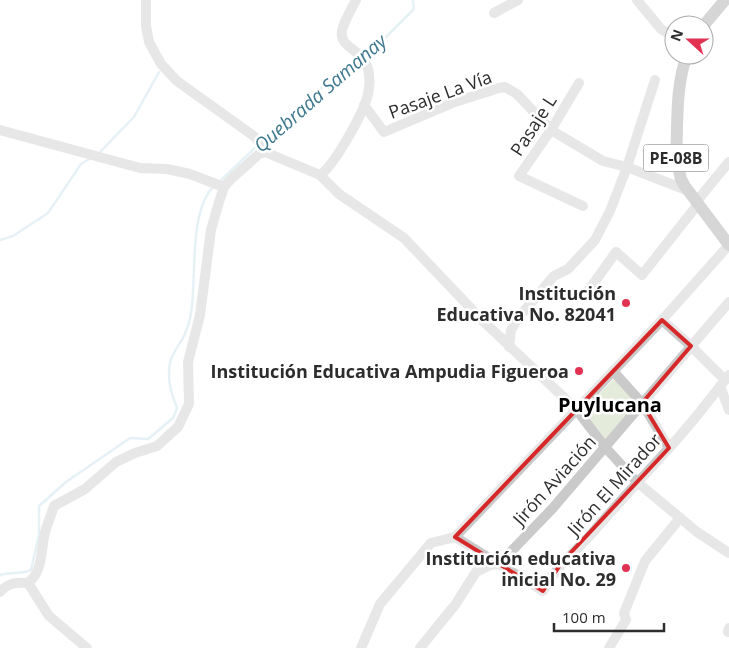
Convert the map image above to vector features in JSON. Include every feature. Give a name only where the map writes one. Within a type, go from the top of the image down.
[{"type":"main road","points":[[712,15],[725,0]]},
{"type":"main road","name":"PE-08B","points":[[684,65],[680,95],[676,158],[681,179],[729,245]]},
{"type":"street","points":[[146,0],[146,26],[149,42],[161,64],[177,81],[261,147],[320,175],[339,194],[386,225],[415,248],[438,276],[576,409],[605,447],[637,482],[680,518],[729,553]]},
{"type":"street","points":[[320,175],[327,170],[341,150],[367,97],[369,75],[365,64],[359,54],[348,47],[343,41],[342,32],[356,0]]},
{"type":"street","points":[[494,13],[518,0]]},
{"type":"street","points":[[637,0],[664,31]]},
{"type":"street","points":[[509,346],[511,330],[519,317],[554,276],[568,269],[595,240],[610,210],[627,167],[656,80]]},
{"type":"street","name":"Pasaje L","points":[[579,83],[551,130],[519,176],[583,206]]},
{"type":"street","name":"Pasaje La Vía","points":[[364,105],[384,132],[455,102],[505,87],[517,94],[551,130],[603,161],[627,167],[694,199]]},
{"type":"street","points":[[0,130],[140,168],[167,169],[220,185]]},
{"type":"street","points":[[0,592],[6,586],[15,582],[28,583],[35,577],[42,555],[44,536],[54,506],[85,489],[116,462],[157,446],[178,428],[189,404],[188,362],[203,296],[220,185],[260,154],[261,147]]},
{"type":"street","points":[[586,294],[616,252],[642,275],[694,199],[729,162]]},
{"type":"street","points":[[361,648],[380,604],[430,543],[456,537],[662,320],[729,245]]},
{"type":"street","name":"Jirón Aviación","points":[[499,564],[552,508],[729,302]]},
{"type":"street","points":[[662,320],[725,381],[729,410]]},
{"type":"street","points":[[613,372],[642,403],[669,448]]},
{"type":"street","name":"Jirón El Mirador","points":[[499,564],[542,591],[562,562],[586,540],[669,448],[725,381]]},
{"type":"street","points":[[609,648],[626,620],[624,614],[645,561],[680,518]]},
{"type":"street","points":[[456,537],[499,564]]},
{"type":"street","points":[[420,648],[455,605],[472,576],[490,564],[499,564]]},
{"type":"street","points":[[28,583],[49,616],[87,648]]},
{"type":"highlighted area","points":[[662,320],[691,346],[642,403],[669,448],[562,562],[543,591],[455,537]]},
{"type":"green space","points":[[614,379],[637,403],[606,440],[583,410]]},
{"type":"waterway","name":"Quebrada Samanay","points":[[365,58],[414,9],[413,0]]},
{"type":"waterway","name":"Quebrada Samanay","points":[[262,142],[314,93],[360,62]]},
{"type":"waterway","points":[[98,154],[134,117],[159,72]]},
{"type":"waterway","name":"Quebrada Samanay","points":[[218,183],[258,145]]},
{"type":"waterway","points":[[0,240],[13,236],[48,213],[81,164],[91,158]]},
{"type":"waterway","name":"Quebrada Samanay","points":[[0,575],[31,570],[39,535],[39,506],[66,482],[130,438],[148,439],[173,418],[177,408],[170,386],[170,363],[174,352],[184,336],[190,319],[197,228],[200,212],[206,197],[214,186]]},
{"type":"place","name":"Institución Educativa No. 82041","points":[[626,303]]},
{"type":"place","name":"Institución Educativa Ampudia Figueroa","points":[[579,371]]},
{"type":"place","name":"Institución educativa inicial No. 29","points":[[626,568]]},
{"type":"district","name":"Puylucana","points":[[610,404]]}]
